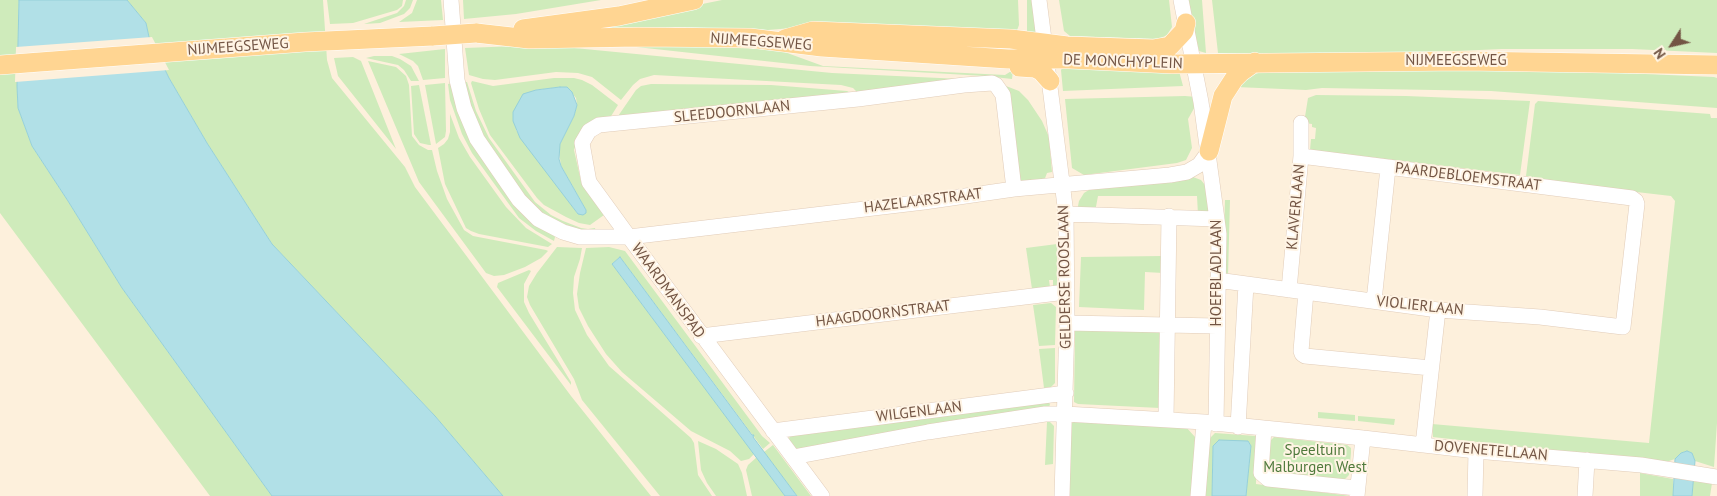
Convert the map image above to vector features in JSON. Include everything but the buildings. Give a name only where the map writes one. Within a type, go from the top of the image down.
[{"type":"main road","name":"NIJMEEGSEWEG","points":[[0,65],[305,42],[338,42],[476,33],[619,16],[694,0]]},
{"type":"main road","points":[[781,40],[813,31],[1011,39],[1046,51],[1097,48],[1153,49],[1165,48],[1177,40],[1184,31],[1186,23]]},
{"type":"main road","name":"NIJMEEGSEWEG","points":[[476,33],[529,39],[638,37],[750,38],[781,40],[822,47],[1008,59],[1046,51]]},
{"type":"main road","name":"DE MONCHYPLEIN","points":[[1046,51],[1194,64]]},
{"type":"main road","points":[[895,52],[904,58],[1035,68],[1041,71],[1050,81]]},
{"type":"main road","name":"NIJMEEGSEWEG","points":[[1194,64],[1465,61],[1716,66]]},
{"type":"main road","points":[[1208,151],[1223,96],[1237,75],[1255,62]]},
{"type":"street","name":"WAARDMANSPAD","points":[[451,0],[457,80],[464,108],[477,140],[519,200],[532,214],[563,232],[580,236],[629,237],[822,496]]},
{"type":"street","name":"DE MONCHYPLEIN","points":[[1039,0],[1046,51]]},
{"type":"street","name":"DE MONCHYPLEIN","points":[[1181,0],[1194,64]]},
{"type":"street","name":"GELDERSE ROOSLAAN","points":[[1046,51],[1066,214],[1067,323],[1062,496]]},
{"type":"street","name":"HOEFBLADLAAN","points":[[1194,64],[1219,234],[1217,326],[1210,423],[1198,496]]},
{"type":"street","name":"SLEEDOORNLAAN","points":[[629,237],[589,182],[586,171],[582,143],[589,131],[600,125],[858,99],[986,83],[996,85],[1003,95],[1014,189]]},
{"type":"street","name":"KLAVERLAAN","points":[[1289,290],[1301,156],[1301,123]]},
{"type":"street","name":"HAZELAARSTRAAT","points":[[629,237],[924,202],[1014,189],[1170,175],[1187,172],[1199,165],[1208,151]]},
{"type":"street","name":"PAARDEBLOEMSTRAAT","points":[[1301,156],[1632,198],[1637,204],[1624,327]]},
{"type":"street","points":[[1374,301],[1388,168]]},
{"type":"street","points":[[1066,214],[1217,219]]},
{"type":"street","points":[[1166,420],[1169,216]]},
{"type":"street","name":"VIOLIERLAAN","points":[[1217,280],[1438,310],[1540,317],[1624,327]]},
{"type":"street","name":"HOEFBLADLAAN","points":[[1238,427],[1246,284]]},
{"type":"street","name":"HAAGDOORNSTRAAT","points":[[701,336],[1066,292]]},
{"type":"street","points":[[1306,292],[1300,351],[1305,356],[1431,368]]},
{"type":"street","points":[[1423,445],[1438,310]]},
{"type":"street","points":[[1067,323],[1217,326]]},
{"type":"street","name":"WILGENLAAN","points":[[773,432],[1066,393]]},
{"type":"street","name":"DOVENETELLAAN","points":[[1065,414],[1264,428],[1476,451],[1663,468],[1715,476]]},
{"type":"street","name":"WILGENLAAN","points":[[793,457],[1036,415],[1065,414]]},
{"type":"street","points":[[1264,428],[1262,473],[1268,479],[1357,492],[1363,438]]},
{"type":"street","points":[[1475,496],[1476,451]]},
{"type":"street","points":[[1586,496],[1587,460]]},
{"type":"green space","points":[[0,0],[19,0],[18,108],[32,146],[122,288],[272,496],[210,496],[0,213]]},
{"type":"green space","points":[[127,0],[323,0],[327,60],[332,78],[405,167],[415,187],[571,396],[651,496],[503,496],[435,416],[272,244],[207,143],[169,78],[149,37],[146,23]]},
{"type":"green space","points":[[327,0],[403,0],[402,6],[397,10],[353,23],[330,24]]},
{"type":"green space","points":[[406,0],[413,0],[410,8],[404,14],[380,23],[364,24],[397,13],[404,6]]},
{"type":"green space","points":[[417,0],[441,0],[443,20],[399,22],[412,13]]},
{"type":"green space","points":[[463,0],[601,0],[516,14],[464,19]]},
{"type":"green space","points":[[722,0],[1018,0],[1019,25],[1016,33],[676,27],[576,36],[599,25]]},
{"type":"green space","points":[[1027,0],[1036,0],[1041,32],[1027,34]]},
{"type":"green space","points":[[1059,0],[1169,0],[1172,27],[1167,35],[1159,39],[1070,36],[1064,31]]},
{"type":"green space","points":[[1186,0],[1202,0],[1206,53],[1199,51]]},
{"type":"green space","points":[[1212,0],[1717,0],[1717,53],[1632,49],[1502,49],[1411,53],[1218,53]]},
{"type":"green space","points":[[594,41],[779,50],[823,66],[1005,75],[1013,70],[1012,79],[810,66]]},
{"type":"green space","points":[[564,47],[832,73],[961,79],[860,95],[853,88],[841,85],[654,75],[640,79],[621,100],[592,77],[578,73],[556,72],[495,80],[469,75],[465,48]]},
{"type":"green space","points":[[445,49],[445,78],[423,80],[418,66],[413,61],[399,54]]},
{"type":"green space","points":[[392,56],[400,59],[411,66],[419,81],[411,81],[404,70],[398,65],[366,58]]},
{"type":"green space","points":[[353,57],[361,61],[396,149],[338,76],[334,58]]},
{"type":"green space","points":[[368,61],[396,67],[406,76],[409,85],[412,136],[419,145],[432,150],[447,199],[464,230],[473,236],[548,251],[541,258],[504,275],[494,276],[486,273],[419,182]]},
{"type":"green space","points":[[1064,66],[1179,71],[1183,86],[1063,91],[1061,70]]},
{"type":"green space","points":[[1591,68],[1622,73],[1714,77],[1717,78],[1717,108],[1491,91],[1322,88],[1306,90],[1236,87],[1255,74],[1262,72]]},
{"type":"green space","points":[[554,78],[574,78],[592,85],[618,105],[608,121],[579,136],[574,150],[581,181],[604,215],[590,225],[579,223],[544,205],[537,198],[490,135],[471,83],[472,81],[493,86]],"holes":[[[567,87],[576,98],[577,105],[574,116],[560,144],[559,151],[561,166],[586,210],[578,214],[516,130],[536,90]]]},
{"type":"green space","points":[[462,82],[467,82],[476,111],[489,138],[535,202],[551,215],[563,221],[581,228],[595,228],[596,232],[568,229],[532,208],[482,139]]},
{"type":"green space","points":[[445,83],[446,131],[445,137],[436,144],[425,85]]},
{"type":"green space","points":[[452,83],[460,114],[553,234],[555,237],[554,241],[536,231],[519,218],[472,153],[462,134],[450,100],[448,84]]},
{"type":"green space","points":[[651,84],[771,85],[847,91],[853,94],[616,119],[636,90],[641,86]]},
{"type":"green space","points":[[419,85],[431,145],[420,143],[414,134],[411,86]]},
{"type":"green space","points":[[1006,86],[1019,91],[1028,100],[1042,121],[1049,137],[1052,172],[1047,173],[1044,181],[1021,182],[1018,179]]},
{"type":"green space","points":[[1316,95],[1406,96],[1530,101],[1520,175],[1310,150],[1311,139],[1315,139],[1316,128],[1312,127],[1312,124],[1304,123],[1308,98]]},
{"type":"green space","points":[[1197,97],[1197,103],[1188,119],[1192,148],[1186,160],[1177,163],[1084,175],[1072,168],[1065,99]]},
{"type":"green space","points":[[1538,101],[1710,114],[1711,118],[1717,118],[1717,423],[1714,467],[1695,461],[1692,453],[1687,451],[1681,453],[1675,459],[1663,463],[1433,437],[1432,424],[1649,443],[1675,201],[1671,196],[1576,185],[1526,176],[1535,104]]},
{"type":"green space","points":[[450,114],[459,138],[470,157],[506,207],[526,228],[552,244],[548,247],[479,234],[466,228],[445,184],[438,148],[448,139]]},
{"type":"green space","points":[[1193,177],[1201,180],[1205,185],[1209,215],[1198,215],[1197,196],[1098,196],[1095,212],[1077,211],[1079,201],[1084,193],[1092,188]]},
{"type":"green space","points":[[1225,200],[1230,200],[1228,276],[1223,265]]},
{"type":"green space","points":[[1057,244],[1057,286],[1053,286],[1053,280],[1049,280],[1050,287],[1032,289],[1026,248]]},
{"type":"green space","points":[[557,247],[582,248],[574,277],[573,293],[575,310],[587,335],[609,366],[691,438],[694,443],[698,475],[712,496],[660,496],[582,400],[574,379],[527,297],[529,286]]},
{"type":"green space","points":[[609,247],[625,251],[762,436],[770,443],[763,449],[620,257],[612,264],[754,454],[749,459],[741,461],[730,451],[691,431],[622,372],[606,354],[579,308],[577,294],[586,248]]},
{"type":"green space","points":[[1162,256],[1163,273],[1145,272],[1144,310],[1079,307],[1081,257]]},
{"type":"green space","points":[[529,270],[531,271],[524,284],[524,302],[571,385],[497,287],[498,283]]},
{"type":"green space","points":[[1051,303],[1056,307],[1055,345],[1039,346],[1033,305]]},
{"type":"green space","points":[[1080,329],[1164,331],[1160,408],[1078,404],[1074,402],[1075,331]]},
{"type":"green space","points":[[1055,348],[1055,383],[1051,387],[1044,388],[1039,349]]},
{"type":"green space","points":[[1049,402],[1050,405],[1047,409],[796,451],[789,439],[790,435]]},
{"type":"green space","points":[[1318,412],[1355,415],[1355,421],[1318,418]]},
{"type":"green space","points":[[1358,416],[1395,419],[1394,425],[1358,421]]},
{"type":"green space","points":[[1047,422],[1054,426],[1053,464],[1045,465]]},
{"type":"green space","points":[[1074,422],[1186,427],[1195,437],[1192,496],[1068,496],[1070,424]]},
{"type":"green space","points":[[1215,433],[1256,436],[1256,484],[1351,496],[1246,496],[1251,446],[1248,441],[1213,447],[1212,496],[1203,496],[1205,443]]},
{"type":"green space","name":"Speeltuin Malburgen West","points":[[1274,437],[1347,445],[1351,448],[1349,475],[1343,481],[1271,473],[1267,466],[1269,442]]},
{"type":"green space","points":[[698,441],[716,449],[738,464],[747,496],[716,496],[701,470]]},
{"type":"green space","points":[[773,445],[811,496],[797,496],[764,452]]},
{"type":"green space","points":[[757,457],[785,496],[752,496],[746,470],[748,465]]},
{"type":"green space","points":[[1640,473],[1673,479],[1673,496],[1640,496]]},
{"type":"green space","points":[[1693,481],[1712,483],[1710,496],[1692,496]]},
{"type":"water","points":[[19,0],[127,0],[146,23],[149,37],[169,78],[207,143],[272,244],[435,416],[503,496],[272,496],[122,288],[32,146],[18,108]]},
{"type":"water","points":[[567,87],[572,92],[577,105],[574,116],[560,144],[559,159],[561,166],[586,210],[586,213],[583,215],[578,214],[520,138],[513,121],[513,112],[523,94],[536,90]]},
{"type":"water","points":[[620,257],[752,435],[754,435],[753,437],[797,496],[785,496],[612,264]]},
{"type":"water","points":[[1219,440],[1248,441],[1251,446],[1246,496],[1212,496],[1213,446]]},
{"type":"water","points":[[1687,451],[1692,453],[1695,461],[1692,496],[1673,496],[1675,459],[1681,453]]},
{"type":"pier","points":[[152,37],[169,70],[15,82],[16,47]]}]
